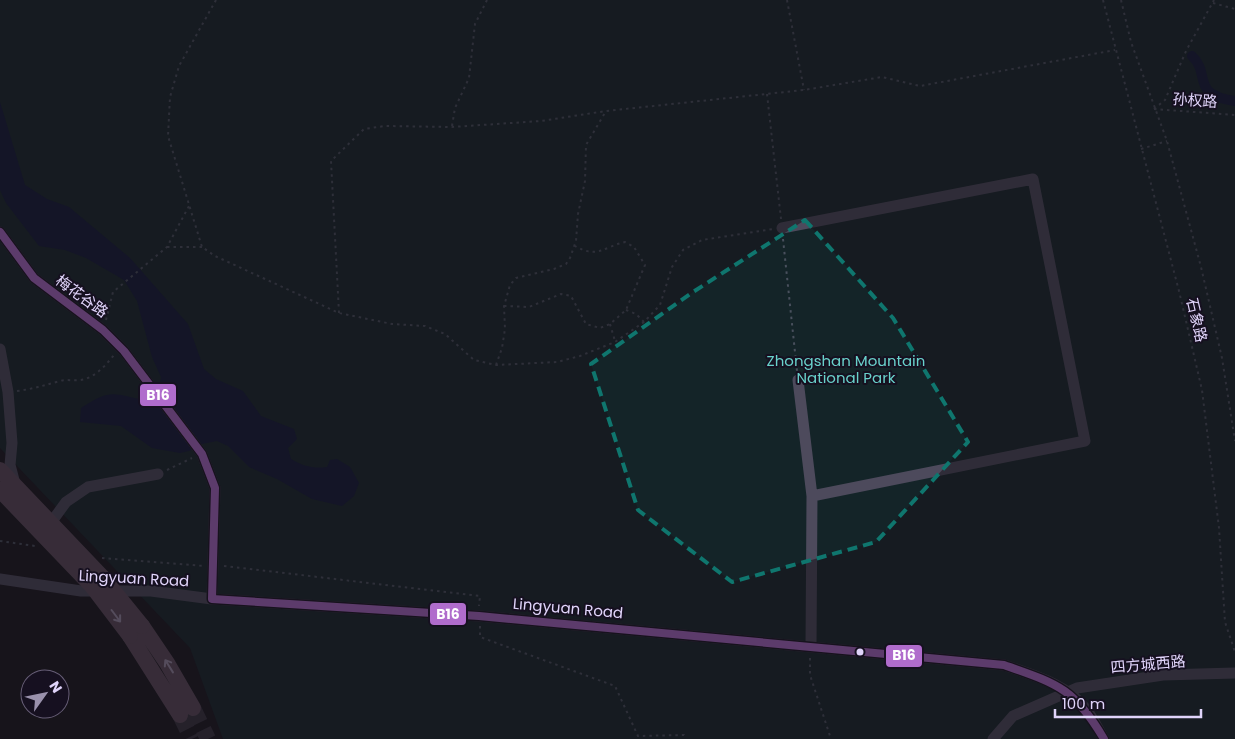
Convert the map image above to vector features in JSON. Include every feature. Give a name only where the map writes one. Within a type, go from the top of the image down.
[{"type":"highway","points":[[0,470],[103,578],[136,631]]},
{"type":"highway","points":[[0,490],[168,663],[186,711]]},
{"type":"street","points":[[782,228],[1033,179],[1085,441],[812,496]]},
{"type":"street","name":"梅花谷路","points":[[0,232],[34,278],[103,330],[124,350],[199,455],[215,488],[212,599]]},
{"type":"street","points":[[0,349],[8,392],[12,443],[10,465],[16,485],[79,554],[81,591]]},
{"type":"street","points":[[798,380],[812,496],[811,646]]},
{"type":"street","points":[[50,524],[66,502],[88,487],[158,474]]},
{"type":"street","name":"Lingyuan Road","points":[[0,579],[81,591],[151,591],[212,599],[410,610],[1004,665],[1046,680],[1086,707],[1104,739]]},
{"type":"street","name":"四方城西路","points":[[993,739],[1013,716],[1065,692],[1130,678],[1235,673]]},
{"type":"path","points":[[202,247],[168,136],[170,97],[179,66],[216,0]]},
{"type":"path","points":[[452,127],[455,108],[469,78],[475,24],[487,0]]},
{"type":"path","points":[[787,0],[804,90]]},
{"type":"path","name":"石象路","points":[[1102,0],[1179,291],[1202,390],[1217,510],[1225,622],[1235,652]]},
{"type":"path","name":"石象路","points":[[1121,0],[1131,42],[1166,141],[1202,267],[1222,358],[1235,441]]},
{"type":"path","points":[[1154,109],[1165,100],[1186,51],[1214,0]]},
{"type":"path","points":[[1212,3],[1235,8]]},
{"type":"path","points":[[339,312],[331,160],[364,130],[385,126],[452,127],[541,121],[606,111],[804,90],[882,77],[920,86],[1115,50]]},
{"type":"path","name":"孙权路","points":[[1154,109],[1235,114]]},
{"type":"path","points":[[496,365],[505,329],[504,306],[510,286],[516,278],[566,264],[575,246],[585,181],[586,145],[606,111]]},
{"type":"path","points":[[1141,149],[1166,141]]},
{"type":"path","points":[[103,330],[114,292],[167,247],[189,206]]},
{"type":"path","points":[[167,247],[202,247],[215,256],[339,312],[392,324],[425,326],[445,334],[474,360],[496,365],[557,362],[580,356],[615,342],[644,322],[660,305],[672,267],[682,250],[702,240],[782,228]]},
{"type":"path","points":[[504,306],[529,307],[561,294],[566,294],[571,296],[586,324],[600,328],[610,324],[626,310],[646,265],[634,247],[625,242],[596,252],[586,253],[575,246]]},
{"type":"path","points":[[626,310],[636,314],[644,322]]},
{"type":"path","points":[[610,324],[615,342]]},
{"type":"path","points":[[8,392],[38,389],[62,380],[80,380],[90,377],[102,369],[116,351]]},
{"type":"path","points":[[1231,410],[1235,409]]},
{"type":"path","points":[[158,474],[199,455]]},
{"type":"path","points":[[811,646],[810,675],[831,739]]},
{"type":"highlighted area","points":[[805,220],[893,318],[968,442],[876,542],[732,582],[638,510],[591,364],[693,292]]},
{"type":"green space","name":"Zhongshan Mountain National Park","points":[[0,0],[1235,0],[1235,739],[223,739],[190,648],[0,448]]},
{"type":"water","points":[[0,102],[25,185],[47,199],[69,207],[130,258],[188,324],[204,369],[216,379],[243,391],[261,416],[294,429],[297,439],[288,448],[291,459],[317,468],[327,467],[330,460],[337,459],[350,467],[359,483],[354,496],[342,506],[312,499],[277,479],[249,467],[228,446],[217,441],[202,444],[189,451],[180,453],[152,448],[121,426],[80,422],[81,408],[99,397],[112,394],[145,400],[159,388],[161,377],[152,357],[137,301],[124,280],[86,258],[65,250],[39,246],[6,203],[0,190]]},
{"type":"waterway","points":[[1192,56],[1201,70],[1206,89],[1221,98],[1235,101]]},
{"type":"tunnel","points":[[193,708],[208,739]]},
{"type":"tunnel","points":[[180,715],[192,739]]},
{"type":"transit line","name":"B16","points":[[0,232],[34,278],[103,330],[124,351],[202,454],[215,488],[212,599],[479,616],[1004,665],[1038,677],[1063,690],[1083,709],[1104,739]]}]
